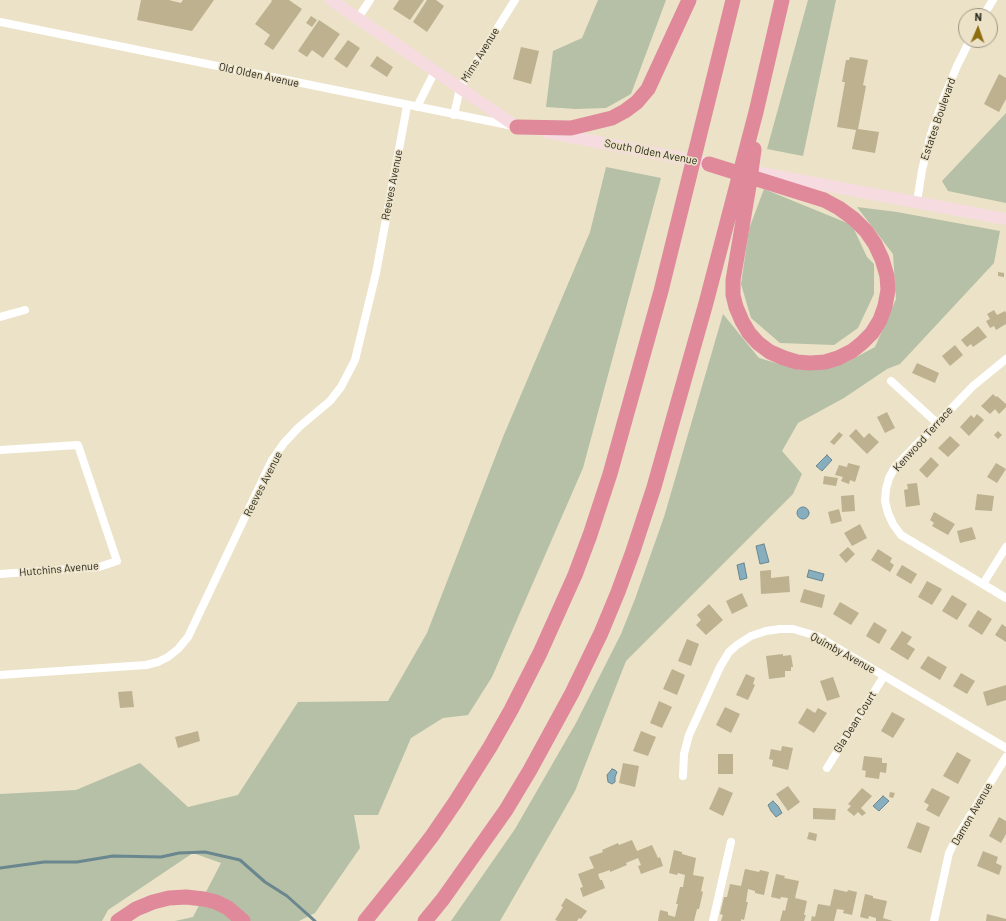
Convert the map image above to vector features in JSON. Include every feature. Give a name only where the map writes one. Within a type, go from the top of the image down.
[{"type":"highway","points":[[517,127],[571,128],[612,118],[625,111],[637,102],[648,89],[689,0]]},
{"type":"highway","points":[[365,921],[432,836],[468,783],[511,710],[558,614],[590,535],[610,474],[662,287],[733,0]]},
{"type":"highway","points":[[439,921],[530,770],[572,693],[601,633],[633,551],[656,480],[706,303],[756,112],[776,32],[782,0]]},
{"type":"highway","points":[[709,164],[824,200],[854,219],[866,231],[875,244],[882,259],[888,276],[888,290],[886,306],[880,320],[862,343],[852,351],[838,358],[825,362],[797,362],[770,352],[758,343],[749,333],[742,321],[733,295],[733,280],[743,219],[754,150],[756,112]]},
{"type":"highway","points":[[425,921],[443,899],[506,810]]},
{"type":"highway","points":[[118,921],[136,909],[153,902],[169,898],[186,897],[216,902],[228,908],[243,921]]},
{"type":"main road","name":"South Olden Avenue","points":[[330,0],[517,127],[1006,219]]},
{"type":"street","points":[[358,18],[370,0]]},
{"type":"street","name":"Mims Avenue","points":[[454,115],[460,88],[516,0]]},
{"type":"street","name":"Old Olden Avenue","points":[[0,22],[407,106],[517,127]]},
{"type":"street","name":"Estates Boulevard","points":[[917,202],[922,170],[931,134],[945,93],[966,48]]},
{"type":"street","points":[[417,108],[435,71]]},
{"type":"street","name":"Reeves Avenue","points":[[0,675],[146,665],[158,662],[168,657],[178,649],[188,637],[272,460],[284,443],[299,427],[334,396],[345,381],[355,360],[376,273],[407,106]]},
{"type":"street","points":[[0,317],[25,310]]},
{"type":"street","name":"Kenwood Terrace","points":[[1006,359],[973,386],[895,467],[889,478],[886,495],[888,513],[893,524],[901,535],[1006,598]]},
{"type":"street","points":[[891,382],[937,423]]},
{"type":"street","name":"Hutchins Avenue","points":[[0,450],[78,445],[117,561],[99,567],[0,574]]},
{"type":"street","points":[[983,584],[1006,547]]},
{"type":"street","name":"Quimby Avenue","points":[[683,776],[684,754],[689,735],[720,667],[729,652],[751,636],[766,631],[780,629],[793,629],[817,636],[1006,748]]},
{"type":"street","name":"Gla Dean Court","points":[[827,768],[884,676]]},
{"type":"street","name":"Damon Avenue","points":[[934,921],[950,853],[956,839],[1006,757]]},
{"type":"street","points":[[713,921],[731,842]]},
{"type":"green space","points":[[598,0],[666,0],[631,94],[606,108],[576,109],[546,107],[553,51],[582,38]]},
{"type":"green space","points":[[808,0],[836,0],[803,156],[767,149]]},
{"type":"green space","points":[[1006,113],[1006,203],[948,191],[942,181]]},
{"type":"green space","points":[[606,167],[661,178],[583,468],[492,677],[468,715],[443,718],[411,738],[378,815],[354,815],[360,848],[315,913],[299,921],[175,921],[193,917],[221,863],[193,853],[108,910],[102,921],[0,921],[0,794],[76,790],[140,763],[188,807],[238,795],[298,702],[388,701],[427,633],[503,437],[590,232]]},
{"type":"green space","points":[[764,189],[852,225],[867,257],[874,264],[874,294],[858,328],[834,345],[780,343],[751,318],[741,284],[749,229]]},
{"type":"green space","points":[[857,207],[897,212],[1000,231],[994,263],[900,364],[887,369],[844,398],[798,423],[782,451],[802,474],[793,494],[626,661],[575,791],[500,921],[451,921],[515,829],[576,723],[621,634],[664,517],[723,314],[759,358],[800,370],[847,362],[875,347],[896,299],[893,254]]},
{"type":"water","points":[[827,455],[832,460],[822,471],[816,466]]},
{"type":"water","points":[[801,507],[805,507],[809,513],[805,519],[801,519],[797,515],[797,511]]},
{"type":"water","points":[[764,544],[769,562],[760,564],[756,546]]},
{"type":"water","points":[[744,563],[747,578],[740,580],[737,565]]},
{"type":"water","points":[[809,570],[824,574],[822,581],[807,577]]},
{"type":"water","points":[[612,769],[617,772],[615,782],[612,784],[608,782],[607,775]]},
{"type":"water","points":[[883,796],[889,801],[879,811],[873,806]]},
{"type":"water","points":[[773,801],[782,813],[776,817],[768,805]]},
{"type":"building","points":[[141,0],[169,0],[181,3],[183,0],[214,0],[192,31],[137,20]]},
{"type":"building","points":[[271,0],[289,0],[302,9],[273,50],[264,44],[270,35],[255,24],[272,1]]},
{"type":"building","points":[[399,0],[424,0],[410,20],[393,9]]},
{"type":"building","points":[[427,0],[436,0],[444,6],[427,32],[413,22]]},
{"type":"building","points":[[311,16],[317,20],[312,27],[306,23]]},
{"type":"building","points":[[319,20],[340,34],[323,58],[312,50],[307,57],[298,51]]},
{"type":"building","points":[[348,40],[360,48],[347,68],[334,59]]},
{"type":"building","points":[[521,47],[539,51],[531,84],[513,79]]},
{"type":"building","points":[[377,56],[393,67],[387,77],[370,66]]},
{"type":"building","points":[[850,57],[868,60],[863,85],[866,86],[858,129],[879,132],[875,153],[852,149],[856,130],[837,127],[845,82],[842,82],[846,60],[849,60]]},
{"type":"building","points":[[999,74],[1006,78],[1006,99],[999,112],[984,104]]},
{"type":"building","points":[[998,272],[1004,273],[1004,277],[998,276]]},
{"type":"building","points":[[994,310],[997,315],[1005,311],[1006,313],[1006,324],[996,330],[994,326],[990,328],[986,321],[990,319],[987,314]]},
{"type":"building","points":[[978,326],[987,337],[973,347],[971,344],[967,347],[961,340]]},
{"type":"building","points":[[955,345],[963,355],[950,366],[942,356]]},
{"type":"building","points":[[917,363],[939,373],[935,383],[912,373]]},
{"type":"building","points":[[993,394],[1006,404],[1006,407],[999,414],[995,409],[990,414],[981,406]]},
{"type":"building","points":[[887,412],[895,428],[885,433],[877,417]]},
{"type":"building","points":[[977,414],[984,420],[969,436],[960,427],[971,415],[974,418]]},
{"type":"building","points":[[856,429],[864,438],[869,433],[879,442],[867,454],[849,436]]},
{"type":"building","points":[[998,431],[1002,435],[998,439],[994,435]]},
{"type":"building","points":[[839,432],[843,435],[834,445],[830,442]]},
{"type":"building","points":[[950,436],[960,445],[948,457],[938,448]]},
{"type":"building","points":[[931,457],[939,465],[927,478],[919,470]]},
{"type":"building","points":[[848,463],[860,466],[855,482],[850,480],[849,484],[841,481],[843,477],[835,475],[839,465],[847,467]]},
{"type":"building","points":[[996,463],[1006,469],[997,483],[987,477]]},
{"type":"building","points":[[824,476],[838,478],[836,486],[823,484]]},
{"type":"building","points":[[917,483],[920,505],[906,507],[904,490],[908,489],[907,484]]},
{"type":"building","points":[[977,494],[994,496],[992,511],[975,510]]},
{"type":"building","points":[[854,495],[855,511],[842,512],[841,496]]},
{"type":"building","points":[[839,509],[842,521],[831,524],[828,512]]},
{"type":"building","points":[[934,512],[955,524],[948,535],[932,526],[934,523],[930,520]]},
{"type":"building","points":[[860,524],[867,538],[852,546],[844,533]]},
{"type":"building","points":[[972,527],[976,539],[960,543],[957,531]]},
{"type":"building","points":[[848,547],[855,554],[846,563],[839,555]]},
{"type":"building","points":[[878,549],[892,558],[890,562],[894,565],[890,572],[871,560]]},
{"type":"building","points":[[902,565],[917,574],[911,584],[896,575]]},
{"type":"building","points":[[771,570],[771,578],[789,576],[790,592],[761,594],[760,571]]},
{"type":"building","points":[[927,581],[942,589],[932,605],[918,597]]},
{"type":"building","points":[[804,589],[825,595],[822,608],[800,602]]},
{"type":"building","points":[[742,593],[748,606],[732,614],[726,601]]},
{"type":"building","points":[[952,595],[967,604],[957,620],[942,611]]},
{"type":"building","points":[[840,602],[859,613],[851,625],[833,614]]},
{"type":"building","points":[[709,604],[723,620],[706,635],[696,625],[701,620],[697,615]]},
{"type":"building","points":[[978,610],[992,619],[982,635],[968,626]]},
{"type":"building","points":[[874,622],[887,630],[879,644],[866,636]]},
{"type":"building","points":[[1002,624],[1006,627],[1006,642],[995,635]]},
{"type":"building","points":[[902,631],[912,637],[907,644],[915,649],[908,660],[890,649]]},
{"type":"building","points":[[687,639],[699,644],[691,666],[678,661]]},
{"type":"building","points":[[783,654],[783,656],[791,655],[793,667],[791,667],[791,671],[785,671],[785,677],[769,679],[766,656]]},
{"type":"building","points":[[928,656],[947,667],[940,680],[920,668]]},
{"type":"building","points":[[672,669],[685,675],[677,695],[663,689]]},
{"type":"building","points":[[961,673],[975,681],[967,694],[953,686]]},
{"type":"building","points":[[746,674],[755,678],[753,684],[755,685],[748,700],[736,695]]},
{"type":"building","points":[[833,677],[840,697],[827,701],[820,681]]},
{"type":"building","points":[[1006,685],[1006,700],[987,706],[983,692]]},
{"type":"building","points":[[132,691],[134,707],[120,708],[118,692]]},
{"type":"building","points":[[659,701],[672,707],[662,728],[650,723]]},
{"type":"building","points":[[725,707],[740,714],[731,733],[716,725]]},
{"type":"building","points":[[807,708],[815,713],[818,708],[827,713],[814,733],[798,723]]},
{"type":"building","points":[[892,712],[905,719],[893,738],[881,731]]},
{"type":"building","points":[[198,731],[200,741],[178,748],[175,737]]},
{"type":"building","points":[[641,731],[656,737],[648,756],[633,751]]},
{"type":"building","points":[[782,746],[793,748],[788,770],[772,766],[773,760],[769,759],[771,749],[781,751]]},
{"type":"building","points":[[957,752],[971,760],[958,784],[943,776]]},
{"type":"building","points":[[718,754],[733,754],[733,774],[718,774]]},
{"type":"building","points":[[864,756],[882,758],[882,763],[887,763],[886,773],[880,772],[879,779],[865,777],[866,771],[862,770]]},
{"type":"building","points":[[623,763],[639,766],[635,787],[619,783]]},
{"type":"building","points":[[788,786],[800,802],[788,811],[776,794]]},
{"type":"building","points":[[719,787],[733,793],[723,816],[709,809]]},
{"type":"building","points":[[862,788],[872,796],[861,808],[866,813],[862,816],[858,812],[854,816],[847,810],[851,806],[848,804]]},
{"type":"building","points":[[932,788],[950,797],[939,817],[926,810],[929,805],[924,802]]},
{"type":"building","points":[[890,792],[895,793],[893,798],[889,797]]},
{"type":"building","points":[[813,808],[836,809],[835,820],[813,819]]},
{"type":"building","points":[[999,817],[1006,821],[1006,834],[1001,843],[989,836]]},
{"type":"building","points":[[917,822],[930,827],[921,853],[907,848]]},
{"type":"building","points":[[809,832],[817,834],[816,841],[807,839]]},
{"type":"building","points":[[632,840],[637,851],[652,845],[658,858],[660,857],[663,866],[641,874],[638,866],[641,865],[638,858],[626,863],[627,865],[610,872],[610,870],[598,874],[605,888],[583,897],[580,888],[583,887],[578,874],[594,868],[589,857],[603,852],[602,850],[618,843],[619,845]]},
{"type":"building","points":[[674,850],[696,858],[693,875],[704,877],[701,891],[703,892],[699,909],[697,909],[694,921],[658,921],[660,910],[668,912],[668,915],[675,917],[680,887],[683,887],[685,875],[669,873]]},
{"type":"building","points":[[983,851],[998,857],[996,863],[1002,866],[999,875],[977,866]]},
{"type":"building","points":[[745,869],[759,872],[760,870],[769,872],[764,895],[755,893],[755,891],[748,889],[746,902],[748,902],[744,920],[721,921],[723,915],[720,914],[724,897],[727,897],[730,884],[741,886]]},
{"type":"building","points":[[776,874],[785,876],[784,878],[799,881],[795,898],[807,901],[804,921],[780,921],[783,910],[785,911],[788,898],[781,897],[780,899],[771,897]]},
{"type":"building","points":[[834,889],[847,892],[848,890],[857,892],[852,915],[843,913],[844,910],[837,909],[834,921],[811,921],[812,916],[815,917],[818,904],[830,906]]},
{"type":"building","points":[[865,894],[873,896],[873,898],[887,901],[883,918],[893,921],[876,921],[876,918],[869,916],[868,919],[860,917]]},
{"type":"building","points":[[566,898],[587,911],[581,919],[579,918],[577,921],[555,920],[563,907],[561,906]]},
{"type":"building","points":[[987,914],[1006,919],[1006,921],[986,921]]},
{"type":"waterway","points":[[0,868],[44,862],[77,862],[113,856],[161,857],[179,853],[205,852],[240,860],[265,882],[287,896],[315,921]]}]
